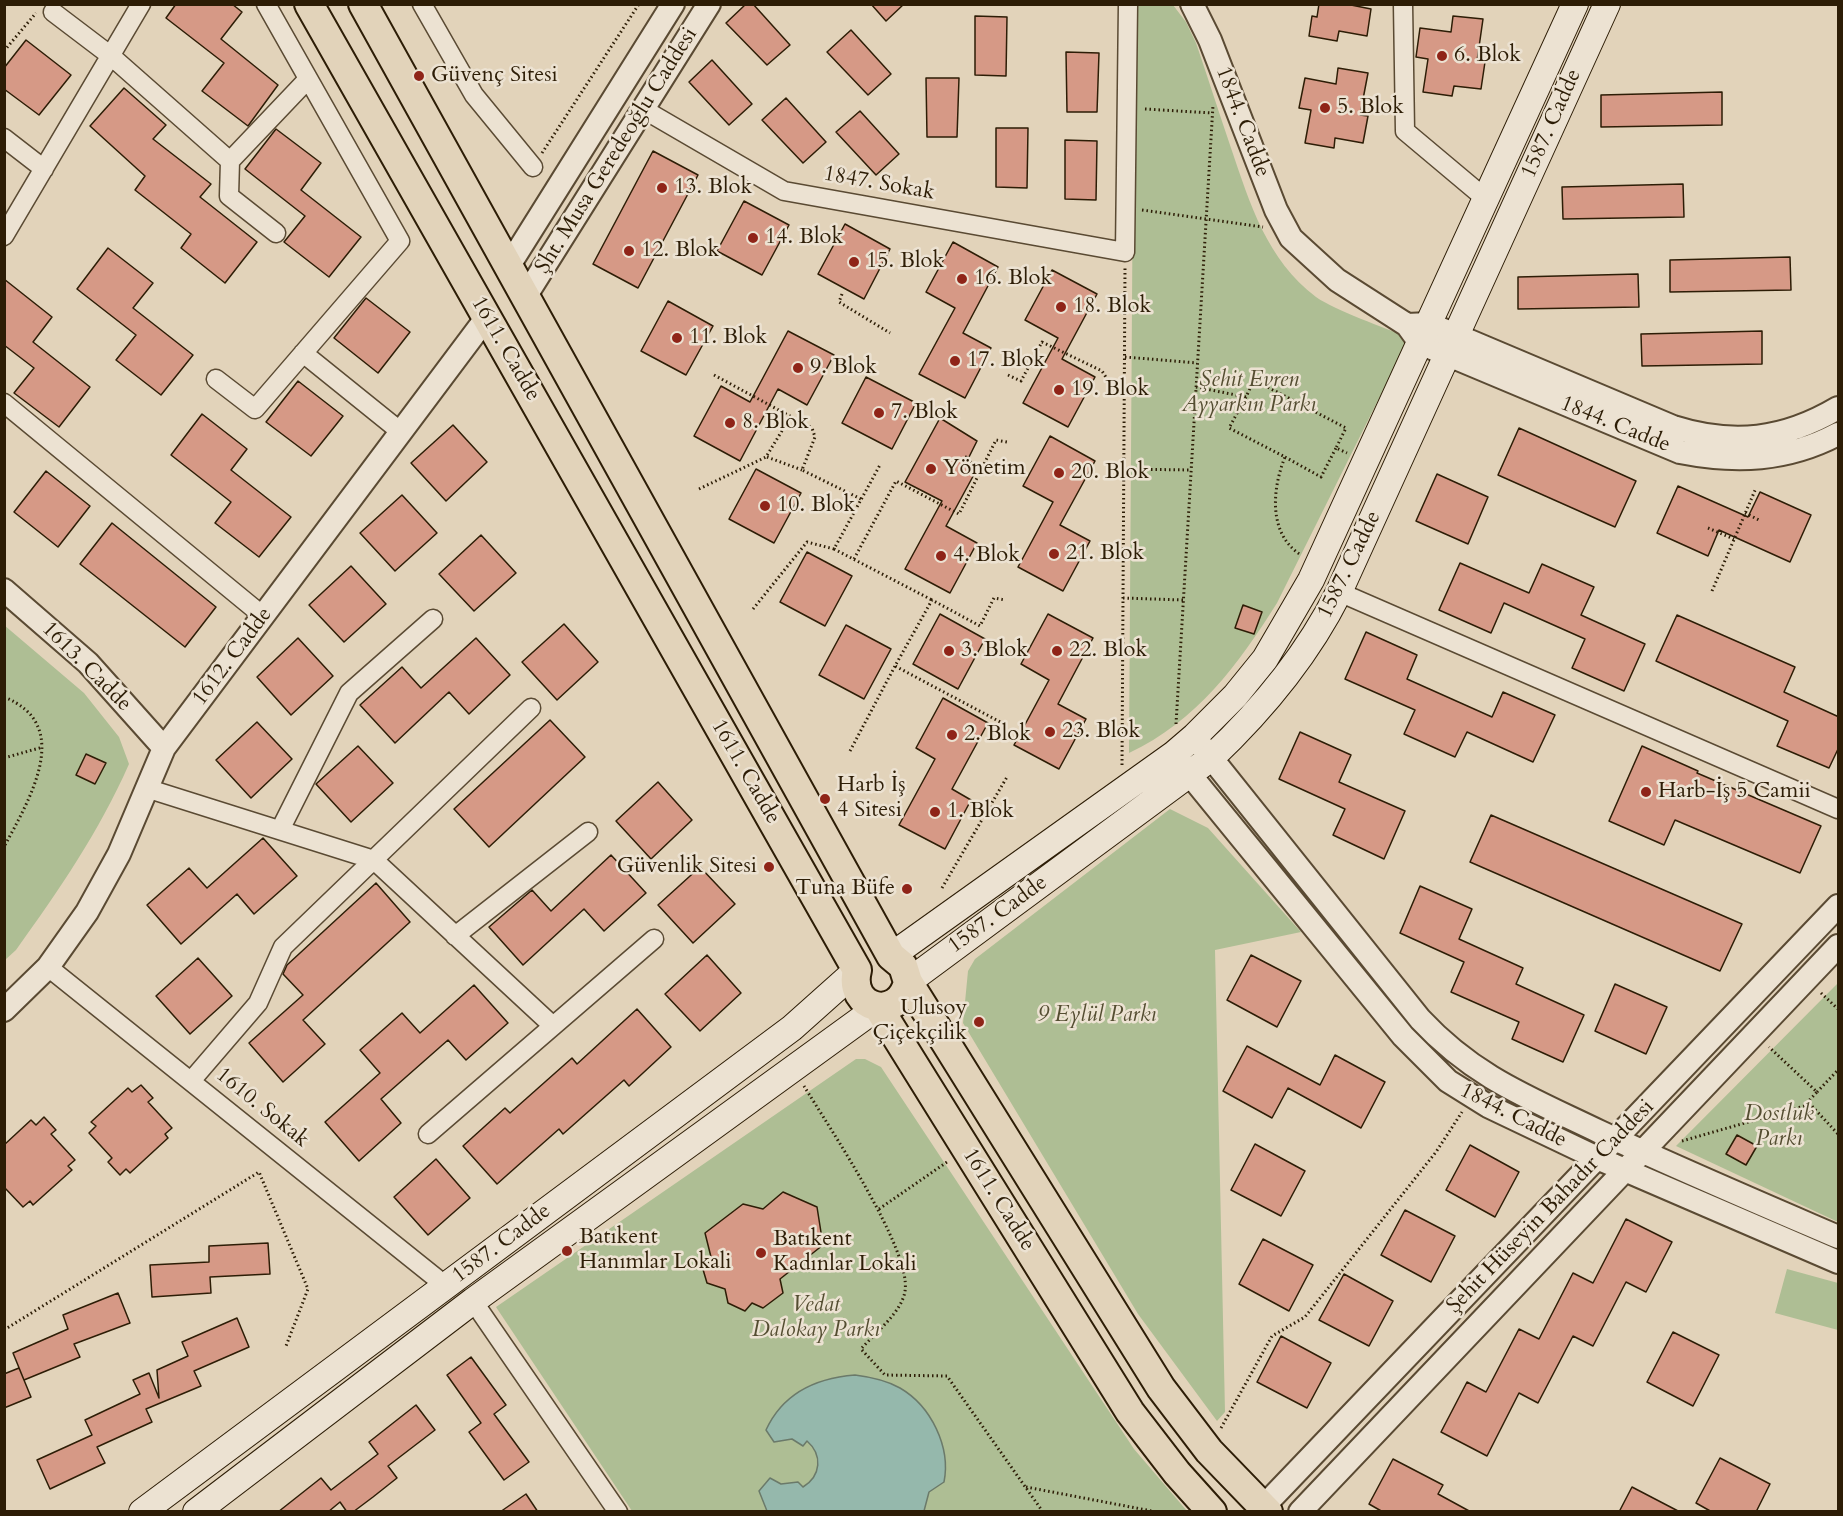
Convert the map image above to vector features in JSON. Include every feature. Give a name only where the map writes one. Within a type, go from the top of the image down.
[{"type":"main road","name":"1611. Cadde","points":[[309,4],[857,970],[855,981],[859,995],[878,1007],[1130,1412],[1212,1512]]},
{"type":"main road","name":"1611. Cadde","points":[[363,4],[891,956],[903,966],[908,982],[1161,1388],[1209,1451],[1266,1510]]},
{"type":"main road","name":"1587. Cadde","points":[[891,956],[1174,754],[1235,696],[1264,659],[1299,604],[1318,564],[1366,461],[1419,330],[1486,199],[1575,4]]},
{"type":"main road","name":"1587. Cadde","points":[[908,982],[1211,758],[1280,686],[1308,648],[1339,592],[1606,4]]},
{"type":"main road","points":[[857,970],[866,959],[874,955],[891,956]]},
{"type":"main road","name":"1587. Cadde","points":[[142,1512],[792,1028],[857,970]]},
{"type":"main road","points":[[878,1007],[895,1003],[906,990],[908,982]]},
{"type":"main road","name":"1587. Cadde","points":[[196,1512],[473,1301],[878,1007]]},
{"type":"street","points":[[4,236],[141,4]]},
{"type":"street","points":[[216,379],[255,410],[400,241],[266,4]]},
{"type":"street","points":[[422,4],[474,95],[533,167]]},
{"type":"street","name":"Şht. Musa Geredeoğlu Caddesi","points":[[508,267],[673,4]]},
{"type":"street","name":"Şht. Musa Geredeoğlu Caddesi","points":[[525,297],[709,4]]},
{"type":"street","points":[[1125,252],[1128,4]]},
{"type":"street","name":"1844. Cadde","points":[[1192,4],[1210,40],[1286,230],[1305,254],[1337,280],[1419,330],[1661,445],[1699,455],[1744,460],[1779,456],[1807,448],[1839,434]]},
{"type":"street","points":[[1403,4],[1405,131],[1486,199]]},
{"type":"street","points":[[53,12],[111,56],[230,161]]},
{"type":"street","points":[[276,233],[229,196],[230,161],[309,79]]},
{"type":"street","name":"1847. Sokak","points":[[643,109],[784,191],[1125,252]]},
{"type":"street","points":[[4,138],[44,169]]},
{"type":"street","name":"1612. Cadde","points":[[4,1010],[48,967],[103,884],[148,789],[164,748],[487,317]]},
{"type":"street","name":"1844. Cadde","points":[[1452,345],[1695,434],[1744,439],[1775,435],[1806,425],[1839,408]]},
{"type":"street","points":[[303,353],[401,432]]},
{"type":"street","points":[[4,403],[263,616]]},
{"type":"street","name":"1613. Cadde","points":[[4,590],[88,663],[164,748]]},
{"type":"street","points":[[1339,592],[1839,809]]},
{"type":"street","points":[[280,830],[349,693],[433,619]]},
{"type":"street","points":[[191,1081],[258,1003],[282,947],[531,708]]},
{"type":"street","name":"1844. Cadde","points":[[1195,736],[1420,1019],[1454,1054],[1501,1085],[1643,1152],[1839,1237]]},
{"type":"street","name":"1844. Cadde","points":[[1174,754],[1403,1036],[1432,1068],[1472,1097],[1597,1158],[1839,1262]]},
{"type":"street","points":[[148,789],[374,860],[553,1026]]},
{"type":"street","points":[[455,936],[588,832]]},
{"type":"street","name":"Şehit Hüseyin Bahadır Caddesi","points":[[1266,1510],[1597,1158],[1839,906]]},
{"type":"street","points":[[428,1134],[654,939]]},
{"type":"street","name":"Şehit Hüseyin Bahadır Caddesi","points":[[1300,1512],[1839,946]]},
{"type":"street","name":"1610. Sokak","points":[[48,967],[446,1286]]},
{"type":"street","points":[[473,1301],[618,1512]]},
{"type":"path","points":[[533,167],[639,4]]},
{"type":"path","points":[[4,51],[37,12],[53,12]]},
{"type":"path","points":[[1174,754],[1213,102]]},
{"type":"path","points":[[1127,107],[1212,113]]},
{"type":"path","points":[[1125,208],[1286,230]]},
{"type":"path","points":[[1122,791],[1125,252]]},
{"type":"path","points":[[842,294],[839,302],[890,333]]},
{"type":"path","points":[[1008,375],[1021,381],[1041,342],[1102,371],[1109,382],[1124,382]]},
{"type":"path","points":[[1125,357],[1197,363]]},
{"type":"path","points":[[714,375],[812,428],[815,437],[802,470]]},
{"type":"path","points":[[1254,380],[1346,428],[1321,477],[1229,428],[1246,397],[1254,380]]},
{"type":"path","points":[[1196,387],[1246,397]]},
{"type":"path","points":[[699,489],[766,457],[791,416]]},
{"type":"path","points":[[854,559],[896,481],[959,514],[996,440],[1007,442]]},
{"type":"path","points":[[1336,448],[1366,461]]},
{"type":"path","points":[[967,456],[965,459],[982,468]]},
{"type":"path","points":[[766,457],[802,470],[861,499]]},
{"type":"path","points":[[1285,458],[1275,489],[1278,522],[1289,546],[1318,564]]},
{"type":"path","points":[[834,549],[880,465]]},
{"type":"path","points":[[1124,470],[1191,470]]},
{"type":"path","points":[[1712,591],[1756,488]]},
{"type":"path","points":[[1745,513],[1760,520]]},
{"type":"path","points":[[1708,528],[1734,539]]},
{"type":"path","points":[[753,609],[807,542],[834,549],[980,626],[994,598],[1005,600]]},
{"type":"path","points":[[1123,598],[1183,600]]},
{"type":"path","points":[[850,751],[932,600]]},
{"type":"path","points":[[895,666],[1004,724]]},
{"type":"path","points":[[919,686],[922,681]]},
{"type":"path","points":[[4,697],[24,705],[38,727],[43,747],[40,768],[25,807],[4,847]]},
{"type":"path","points":[[4,758],[43,747]]},
{"type":"path","points":[[942,888],[1007,777]]},
{"type":"path","points":[[1755,1034],[1817,1092]]},
{"type":"path","points":[[793,1068],[879,1209],[905,1276],[906,1291],[898,1306],[861,1349],[885,1375],[947,1376],[1043,1512]]},
{"type":"path","points":[[1677,1142],[1804,1106],[1839,1070]]},
{"type":"path","points":[[1209,1451],[1272,1336],[1305,1317],[1436,1152],[1472,1097]]},
{"type":"path","points":[[1808,1102],[1838,1132]]},
{"type":"path","points":[[879,1209],[966,1149]]},
{"type":"path","points":[[4,1330],[259,1172],[308,1289],[286,1346]]},
{"type":"path","points":[[1025,1487],[1157,1512]]},
{"type":"green space","name":"Şehit Evren Ayyarkın Parkı","points":[[1134,5],[1173,5],[1186,22],[1196,43],[1253,210],[1262,230],[1285,266],[1316,297],[1409,338],[1277,603],[1262,626],[1231,669],[1195,708],[1153,740],[1129,753]]},
{"type":"green space","points":[[4,625],[84,693],[119,737],[129,764],[105,813],[77,860],[16,950],[5,960]]},
{"type":"green space","name":"9 Eylül Parkı","points":[[1170,809],[1208,828],[1301,932],[1215,950],[1225,1412],[1217,1421],[1138,1314],[963,1023],[968,971],[975,959]]},
{"type":"green space","name":"Dostluk Parkı","points":[[1838,983],[1838,1222],[1676,1146]]},
{"type":"green space","name":"Vedat Dalokay Parkı","points":[[856,1059],[865,1059],[881,1067],[1134,1449],[1187,1511],[632,1511],[496,1307]]},
{"type":"green space","points":[[1787,1269],[1838,1283],[1838,1330],[1775,1313]]},
{"type":"water","points":[[855,1375],[895,1385],[921,1405],[929,1416],[941,1442],[944,1455],[944,1482],[929,1492],[924,1511],[767,1511],[759,1491],[770,1478],[781,1484],[798,1482],[803,1487],[813,1477],[818,1465],[816,1453],[807,1441],[803,1446],[792,1439],[774,1442],[766,1430],[773,1417],[791,1397],[802,1390],[827,1380]]},
{"type":"building","points":[[176,4],[232,4],[242,12],[221,39],[278,85],[248,126],[202,91],[224,63],[166,18]]},
{"type":"building","points":[[746,4],[753,4],[790,45],[767,65],[726,23]]},
{"type":"building","points":[[871,4],[904,4],[886,21]]},
{"type":"building","points":[[1319,4],[1346,4],[1371,9],[1367,36],[1339,31],[1337,41],[1309,36],[1312,16],[1317,17]]},
{"type":"building","points":[[975,16],[1007,17],[1006,76],[975,75]]},
{"type":"building","name":"6. Blok","points":[[1453,16],[1483,19],[1477,61],[1485,62],[1481,89],[1454,86],[1452,96],[1423,92],[1428,59],[1416,57],[1420,28],[1451,32]]},
{"type":"building","points":[[851,30],[891,74],[868,95],[827,52]]},
{"type":"building","points":[[26,40],[71,75],[39,115],[4,89],[4,68]]},
{"type":"building","points":[[1066,52],[1099,53],[1097,112],[1067,112]]},
{"type":"building","points":[[712,60],[752,104],[729,125],[689,82]]},
{"type":"building","name":"5. Blok","points":[[1338,68],[1368,73],[1360,115],[1368,116],[1363,143],[1335,138],[1334,148],[1305,143],[1311,110],[1299,108],[1305,78],[1336,84]]},
{"type":"building","points":[[926,78],[959,78],[957,137],[927,137]]},
{"type":"building","points":[[124,88],[166,125],[153,139],[211,184],[200,197],[257,242],[225,283],[181,248],[191,234],[135,190],[145,176],[90,126]]},
{"type":"building","points":[[1722,92],[1722,125],[1601,127],[1601,95]]},
{"type":"building","points":[[786,98],[826,142],[803,163],[762,120]]},
{"type":"building","points":[[860,111],[899,154],[876,175],[836,132]]},
{"type":"building","points":[[996,128],[1028,128],[1027,188],[996,187]]},
{"type":"building","points":[[276,129],[321,163],[301,190],[361,237],[329,277],[284,242],[305,216],[245,169]]},
{"type":"building","points":[[1065,140],[1097,141],[1096,200],[1065,199]]},
{"type":"building","points":[[653,151],[698,175],[638,288],[593,264]]},
{"type":"building","points":[[1683,184],[1684,217],[1563,219],[1562,187]]},
{"type":"building","name":"14. Blok","points":[[744,201],[789,225],[762,275],[717,251]]},
{"type":"building","name":"15. Blok","points":[[845,224],[890,249],[864,299],[818,274]]},
{"type":"building","points":[[953,242],[998,267],[963,333],[991,348],[965,398],[919,374],[955,308],[926,292]]},
{"type":"building","points":[[108,248],[153,283],[133,308],[193,355],[161,395],[116,360],[136,335],[77,289]]},
{"type":"building","points":[[1790,257],[1791,290],[1670,292],[1670,260]]},
{"type":"building","points":[[1052,270],[1097,294],[1062,359],[1095,377],[1068,427],[1023,403],[1058,338],[1025,320]]},
{"type":"building","points":[[1638,274],[1639,307],[1518,309],[1518,277]]},
{"type":"building","points":[[4,279],[52,317],[33,342],[90,387],[59,427],[14,393],[34,368],[4,345]]},
{"type":"building","points":[[366,298],[410,332],[378,373],[334,338]]},
{"type":"building","name":"11. Blok","points":[[668,301],[713,326],[686,375],[641,351]]},
{"type":"building","points":[[788,331],[834,355],[807,405],[778,389],[740,461],[694,436],[721,386],[750,402]]},
{"type":"building","points":[[1762,331],[1762,364],[1642,366],[1641,334]]},
{"type":"building","name":"7. Blok","points":[[866,377],[916,403],[892,449],[842,423]]},
{"type":"building","points":[[298,381],[343,416],[311,456],[266,422]]},
{"type":"building","points":[[202,414],[247,449],[231,470],[291,517],[259,557],[215,523],[231,502],[171,455]]},
{"type":"building","points":[[940,418],[977,441],[966,463],[977,469],[946,526],[977,543],[950,593],[905,569],[942,501],[905,482]]},
{"type":"building","points":[[453,425],[487,462],[446,501],[411,463]]},
{"type":"building","points":[[1519,428],[1636,481],[1615,527],[1498,475]]},
{"type":"building","points":[[1050,436],[1095,461],[1060,525],[1090,541],[1063,591],[1018,567],[1053,502],[1023,486]]},
{"type":"building","name":"10. Blok","points":[[756,469],[801,493],[774,543],[729,519]]},
{"type":"building","points":[[46,471],[90,506],[58,547],[14,512]]},
{"type":"building","points":[[1437,474],[1488,497],[1468,544],[1416,521]]},
{"type":"building","points":[[1678,486],[1748,517],[1760,492],[1811,515],[1790,562],[1719,530],[1708,556],[1657,533]]},
{"type":"building","points":[[402,495],[437,533],[395,571],[360,533]]},
{"type":"building","points":[[112,523],[216,607],[185,647],[80,564]]},
{"type":"building","points":[[481,535],[516,573],[474,611],[439,574]]},
{"type":"building","points":[[807,552],[852,576],[825,626],[780,602]]},
{"type":"building","points":[[1460,563],[1529,593],[1542,564],[1594,587],[1581,615],[1645,644],[1624,691],[1572,668],[1585,639],[1504,603],[1491,633],[1439,610]]},
{"type":"building","points":[[351,566],[386,604],[344,642],[309,605]]},
{"type":"building","points":[[1243,605],[1262,612],[1254,634],[1235,628]]},
{"type":"building","name":"3. Blok","points":[[940,614],[985,639],[958,689],[913,664]]},
{"type":"building","points":[[1048,614],[1093,638],[1058,704],[1086,719],[1059,769],[1014,745],[1049,680],[1021,664]]},
{"type":"building","points":[[1677,615],[1795,667],[1784,692],[1839,717],[1839,747],[1829,768],[1777,746],[1788,721],[1656,661]]},
{"type":"building","points":[[564,624],[598,662],[557,700],[522,662]]},
{"type":"building","points":[[846,625],[891,649],[864,699],[819,675]]},
{"type":"building","points":[[1366,632],[1417,655],[1407,679],[1492,717],[1503,692],[1555,715],[1533,762],[1467,732],[1455,757],[1404,734],[1415,710],[1345,679]]},
{"type":"building","points":[[298,638],[333,676],[291,715],[257,677]]},
{"type":"building","points":[[476,638],[510,675],[469,714],[449,692],[395,743],[360,705],[402,667],[421,688]]},
{"type":"building","points":[[943,698],[988,723],[952,789],[971,800],[945,849],[899,825],[935,759],[916,748]]},
{"type":"building","points":[[550,720],[585,757],[489,847],[454,809]]},
{"type":"building","points":[[257,722],[292,759],[251,798],[216,760]]},
{"type":"building","points":[[1300,732],[1351,755],[1339,782],[1405,811],[1384,859],[1333,835],[1345,809],[1279,779]]},
{"type":"building","points":[[358,746],[393,783],[351,822],[316,784]]},
{"type":"building","points":[[1642,746],[1698,771],[1697,773],[1821,826],[1800,873],[1675,820],[1664,845],[1609,821]]},
{"type":"building","points":[[86,754],[106,763],[95,784],[76,775]]},
{"type":"building","points":[[658,782],[692,820],[651,859],[616,821]]},
{"type":"building","points":[[1491,815],[1742,924],[1720,971],[1470,862]]},
{"type":"building","points":[[263,838],[297,876],[254,914],[237,894],[181,944],[147,905],[189,868],[207,888]]},
{"type":"building","points":[[611,855],[646,893],[604,931],[584,909],[523,965],[489,927],[532,890],[551,911]]},
{"type":"building","points":[[700,867],[735,904],[693,943],[658,905]]},
{"type":"building","points":[[376,883],[410,922],[303,1020],[325,1044],[283,1082],[249,1043],[303,995],[283,974],[287,965]]},
{"type":"building","points":[[1420,886],[1472,909],[1459,939],[1523,968],[1516,984],[1584,1015],[1563,1062],[1512,1039],[1519,1022],[1451,992],[1464,962],[1400,933]]},
{"type":"building","points":[[707,955],[741,993],[700,1031],[665,994]]},
{"type":"building","points":[[1251,955],[1301,981],[1277,1027],[1227,1000]]},
{"type":"building","points":[[198,958],[232,996],[190,1034],[156,996]]},
{"type":"building","points":[[1615,984],[1667,1007],[1646,1054],[1595,1031]]},
{"type":"building","points":[[474,985],[508,1023],[466,1060],[448,1040],[381,1099],[401,1123],[359,1161],[325,1122],[380,1073],[360,1050],[402,1013],[420,1033]]},
{"type":"building","points":[[637,1009],[671,1047],[629,1086],[624,1080],[563,1134],[559,1129],[497,1184],[463,1146],[505,1108],[510,1113],[572,1058],[577,1064]]},
{"type":"building","points":[[1247,1046],[1320,1085],[1335,1055],[1385,1082],[1361,1128],[1288,1088],[1272,1118],[1223,1091]]},
{"type":"building","points":[[141,1085],[153,1098],[148,1102],[172,1128],[165,1134],[168,1138],[130,1173],[126,1169],[120,1175],[108,1162],[112,1158],[89,1133],[96,1126],[91,1122],[128,1088],[132,1092]]},
{"type":"building","points":[[44,1117],[56,1130],[51,1134],[75,1160],[68,1166],[72,1170],[33,1205],[30,1201],[23,1207],[4,1187],[4,1145],[31,1120],[36,1125]]},
{"type":"building","points":[[1737,1135],[1757,1146],[1746,1165],[1726,1154]]},
{"type":"building","points":[[1255,1144],[1305,1171],[1281,1216],[1231,1190]]},
{"type":"building","points":[[1470,1145],[1519,1172],[1495,1217],[1446,1190]]},
{"type":"building","points":[[436,1159],[470,1198],[428,1235],[394,1197]]},
{"type":"building","name":"Batıkent Kadınlar Lokali","points":[[783,1192],[817,1207],[823,1245],[780,1279],[783,1293],[763,1308],[752,1303],[745,1311],[728,1303],[725,1289],[707,1283],[702,1266],[712,1261],[705,1233],[743,1204],[763,1209]]},
{"type":"building","points":[[1405,1210],[1455,1236],[1431,1282],[1381,1255]]},
{"type":"building","points":[[1626,1219],[1672,1242],[1646,1292],[1626,1282],[1593,1346],[1573,1336],[1538,1403],[1519,1393],[1487,1456],[1441,1432],[1467,1382],[1486,1392],[1519,1329],[1539,1339],[1573,1273],[1593,1283]]},
{"type":"building","points":[[1263,1239],[1313,1265],[1289,1311],[1239,1284]]},
{"type":"building","points":[[268,1243],[270,1274],[210,1277],[211,1293],[152,1297],[150,1265],[209,1262],[209,1246]]},
{"type":"building","points":[[1344,1274],[1393,1301],[1369,1346],[1319,1320]]},
{"type":"building","points":[[118,1293],[130,1323],[74,1344],[80,1357],[24,1380],[13,1353],[68,1329],[63,1315]]},
{"type":"building","points":[[237,1318],[249,1347],[194,1371],[201,1386],[146,1409],[152,1422],[97,1447],[105,1463],[50,1489],[37,1460],[92,1435],[85,1420],[140,1394],[133,1380],[149,1373],[159,1398],[157,1370],[188,1356],[182,1342]]},
{"type":"building","points":[[1673,1332],[1719,1355],[1693,1406],[1647,1382]]},
{"type":"building","points":[[1281,1336],[1331,1363],[1307,1408],[1257,1382]]},
{"type":"building","points":[[471,1357],[506,1405],[494,1414],[529,1462],[504,1480],[469,1432],[481,1423],[447,1375]]},
{"type":"building","points":[[19,1368],[31,1397],[4,1408],[4,1374]]},
{"type":"building","points":[[416,1405],[435,1430],[388,1466],[397,1478],[373,1497],[353,1512],[347,1512],[340,1502],[328,1512],[278,1512],[321,1478],[331,1490],[378,1454],[369,1442]]},
{"type":"building","points":[[1720,1458],[1770,1484],[1756,1512],[1712,1512],[1696,1503]]},
{"type":"building","points":[[1393,1459],[1443,1485],[1438,1494],[1471,1512],[1383,1512],[1369,1504]]},
{"type":"building","points":[[1632,1487],[1680,1512],[1619,1512]]},
{"type":"building","points":[[526,1494],[538,1512],[500,1512]]},
{"type":"place","name":"6. Blok","points":[[1442,56]]},
{"type":"place","name":"Güvenç Sitesi","points":[[419,76]]},
{"type":"place","name":"5. Blok","points":[[1325,108]]},
{"type":"place","name":"13. Blok","points":[[662,188]]},
{"type":"place","name":"14. Blok","points":[[753,238]]},
{"type":"place","name":"12. Blok","points":[[629,251]]},
{"type":"place","name":"15. Blok","points":[[854,262]]},
{"type":"place","name":"16. Blok","points":[[962,279]]},
{"type":"place","name":"18. Blok","points":[[1061,307]]},
{"type":"place","name":"11. Blok","points":[[677,338]]},
{"type":"place","name":"17. Blok","points":[[955,361]]},
{"type":"place","name":"9. Blok","points":[[798,368]]},
{"type":"place","name":"19. Blok","points":[[1059,390]]},
{"type":"place","name":"7. Blok","points":[[879,413]]},
{"type":"place","name":"8. Blok","points":[[730,423]]},
{"type":"place","name":"Yönetim","points":[[931,469]]},
{"type":"place","name":"20. Blok","points":[[1059,473]]},
{"type":"place","name":"10. Blok","points":[[765,506]]},
{"type":"place","name":"21. Blok","points":[[1054,554]]},
{"type":"place","name":"4. Blok","points":[[941,556]]},
{"type":"place","name":"3. Blok","points":[[949,651]]},
{"type":"place","name":"22. Blok","points":[[1057,651]]},
{"type":"place","name":"23. Blok","points":[[1050,732]]},
{"type":"place","name":"2. Blok","points":[[952,735]]},
{"type":"place","name":"Harb-İş 5 Camii","points":[[1646,792]]},
{"type":"place","name":"Harb İş 4 Sitesi","points":[[825,799]]},
{"type":"place","name":"1. Blok","points":[[935,812]]},
{"type":"place","name":"Güvenlik Sitesi","points":[[769,867]]},
{"type":"place","name":"Tuna Büfe","points":[[907,889]]},
{"type":"place","name":"Ulusoy Çiçekçilik","points":[[979,1022]]},
{"type":"place","name":"Batıkent Hanımlar Lokali","points":[[567,1251]]},
{"type":"place","name":"Batıkent Kadınlar Lokali","points":[[761,1253]]}]
